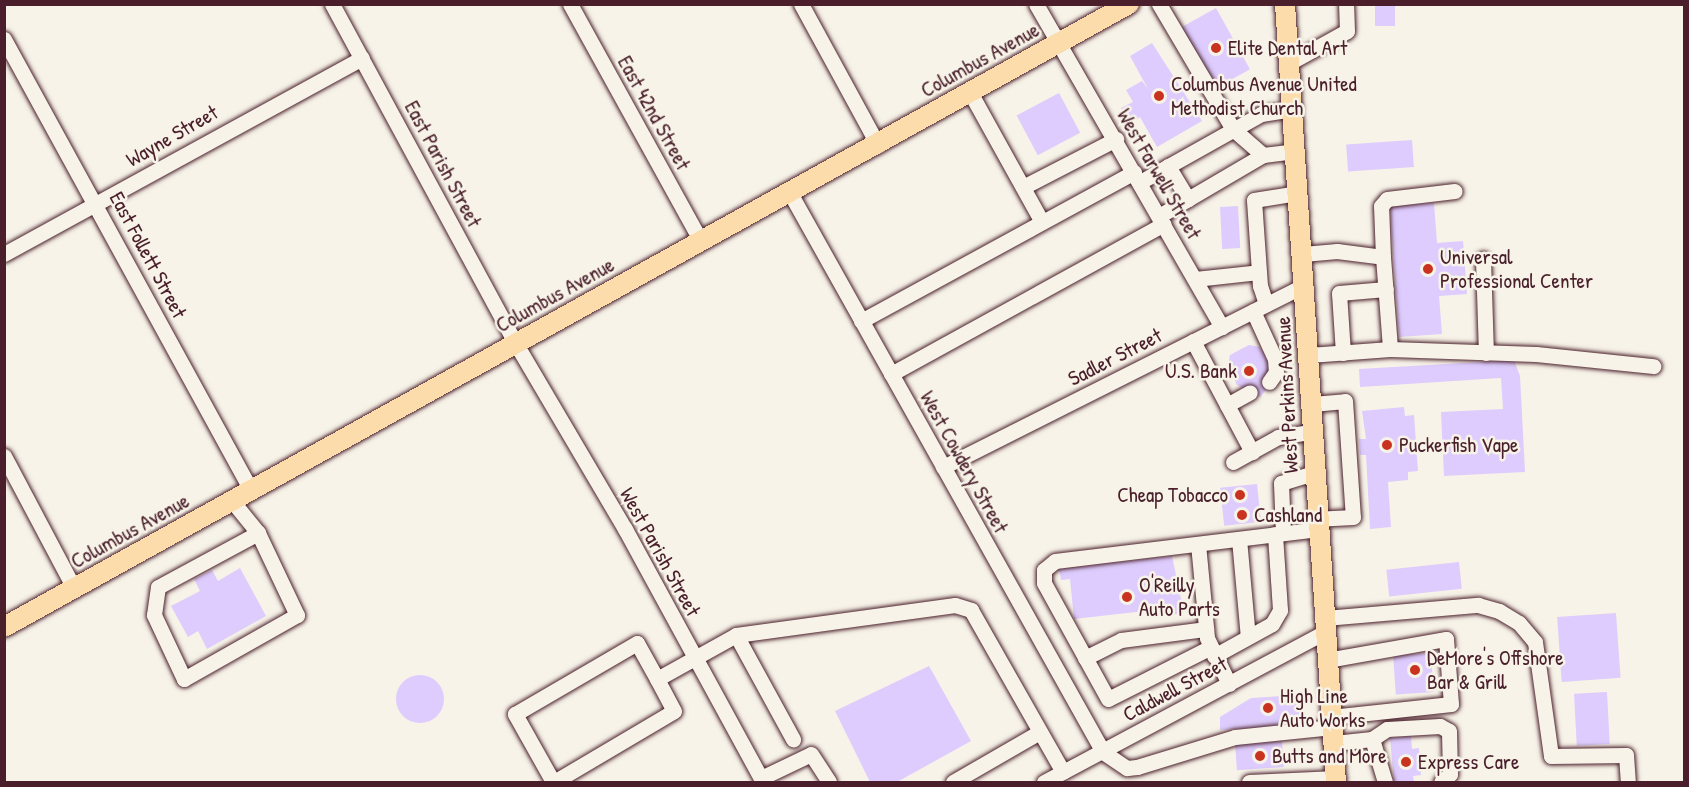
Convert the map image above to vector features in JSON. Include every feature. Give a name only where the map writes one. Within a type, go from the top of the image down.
[{"type":"main road","name":"Columbus Avenue","points":[[4,627],[252,492],[1129,4]]},
{"type":"main road","name":"West Perkins Avenue","points":[[1285,4],[1336,780]]},
{"type":"street","name":"East Parish Street","points":[[332,4],[516,344]]},
{"type":"street","name":"East 42nd Street","points":[[570,4],[701,241]]},
{"type":"street","points":[[801,4],[878,145]]},
{"type":"street","name":"West Farwell Street","points":[[1036,4],[1116,138],[1222,327]]},
{"type":"street","points":[[1159,4],[1233,129],[1263,155]]},
{"type":"street","points":[[1289,63],[1347,31],[1346,4]]},
{"type":"street","name":"East Follett Street","points":[[4,39],[97,203],[252,492]]},
{"type":"street","name":"Wayne Street","points":[[4,254],[362,58]]},
{"type":"street","points":[[970,94],[1042,222]]},
{"type":"street","points":[[861,321],[1042,222],[1137,177],[1168,166],[1261,114],[1293,109]]},
{"type":"street","points":[[1023,187],[1116,138]]},
{"type":"street","points":[[891,374],[1162,220],[1188,199],[1263,155],[1296,151]]},
{"type":"street","points":[[1168,166],[1188,199]]},
{"type":"street","points":[[1390,349],[1381,206],[1387,199],[1455,190]]},
{"type":"street","name":"West Cowdery Street","points":[[790,193],[1102,752]]},
{"type":"street","points":[[1269,382],[1276,372],[1275,359],[1260,308],[1254,200],[1298,193]]},
{"type":"street","points":[[1303,254],[1337,251],[1383,257]]},
{"type":"street","points":[[1483,259],[1486,353]]},
{"type":"street","points":[[1195,279],[1259,272]]},
{"type":"street","name":"Sadler Street","points":[[944,467],[1305,285]]},
{"type":"street","points":[[1343,353],[1339,293],[1386,289]]},
{"type":"street","points":[[1193,341],[1252,452]]},
{"type":"street","name":"West Parish Street","points":[[516,344],[762,780]]},
{"type":"street","points":[[1309,355],[1390,349],[1486,353],[1653,366]]},
{"type":"street","points":[[1227,405],[1250,392]]},
{"type":"street","points":[[1312,404],[1346,401],[1353,517],[1279,534],[1047,565],[1044,583],[1108,699],[1248,637],[1272,624],[1280,610],[1279,534],[1281,483],[1316,472]]},
{"type":"street","points":[[1233,462],[1278,437],[1314,431]]},
{"type":"street","points":[[4,456],[74,588]]},
{"type":"street","points":[[233,502],[258,533],[297,615],[184,679],[154,615],[158,587],[258,533]]},
{"type":"street","points":[[1239,539],[1248,637]]},
{"type":"street","points":[[1198,544],[1206,629],[1213,652],[1229,684]]},
{"type":"street","points":[[657,679],[736,635],[956,605],[971,610],[1038,733],[1064,772]]},
{"type":"street","points":[[1325,625],[1478,605],[1498,611],[1519,623],[1535,642],[1541,662],[1551,756],[1626,755],[1628,783]]},
{"type":"street","name":"Caldwell Street","points":[[1044,783],[1229,684],[1325,625]]},
{"type":"street","points":[[1085,658],[1121,640],[1206,629]]},
{"type":"street","points":[[736,635],[793,739]]},
{"type":"street","points":[[1102,752],[1127,768],[1137,767],[1234,737],[1332,729],[1451,704],[1446,639],[1328,660]]},
{"type":"street","points":[[637,643],[657,679],[674,711],[553,781],[515,714],[637,643]]},
{"type":"street","points":[[1332,729],[1372,739],[1387,729],[1440,726],[1449,731],[1450,774],[1441,783]]},
{"type":"street","points":[[953,783],[1038,733]]},
{"type":"street","points":[[1372,739],[1385,783]]},
{"type":"street","points":[[762,780],[811,754],[829,783]]},
{"type":"street","points":[[1249,783],[1336,780]]},
{"type":"building","points":[[1375,4],[1395,4],[1395,26],[1375,26]]},
{"type":"building","name":"Elite Dental Art","points":[[1216,8],[1250,69],[1216,88],[1182,27]]},
{"type":"building","name":"Columbus Avenue United Methodist Church","points":[[1152,43],[1202,121],[1157,147],[1140,117],[1129,123],[1121,108],[1133,102],[1126,90],[1142,81],[1148,89],[1130,56]]},
{"type":"building","points":[[1059,93],[1080,133],[1038,155],[1017,116]]},
{"type":"building","points":[[1412,140],[1414,167],[1348,172],[1346,145]]},
{"type":"building","name":"Universal Professional Center","points":[[1434,203],[1437,243],[1463,241],[1467,294],[1439,296],[1442,334],[1399,337],[1390,206]]},
{"type":"building","points":[[1238,206],[1240,248],[1222,249],[1220,207]]},
{"type":"building","name":"U.S. Bank","points":[[1249,345],[1260,347],[1270,366],[1270,385],[1260,397],[1237,385],[1228,366],[1230,355]]},
{"type":"building","points":[[1514,360],[1520,376],[1525,472],[1444,476],[1441,412],[1503,409],[1501,378],[1360,387],[1359,369]]},
{"type":"building","points":[[1404,407],[1405,416],[1414,415],[1418,471],[1408,472],[1408,480],[1388,482],[1391,527],[1370,529],[1366,455],[1360,455],[1359,439],[1366,439],[1362,411]]},
{"type":"building","points":[[1257,484],[1261,522],[1224,526],[1220,488]]},
{"type":"building","name":"O'Reilly Auto Parts","points":[[1172,556],[1184,613],[1155,617],[1154,610],[1074,619],[1070,579],[1061,580],[1059,569]]},
{"type":"building","points":[[1459,562],[1462,589],[1389,596],[1386,570]]},
{"type":"building","points":[[240,568],[266,616],[207,649],[198,631],[188,637],[171,606],[200,591],[194,579],[212,570],[218,581]]},
{"type":"building","points":[[1616,613],[1621,678],[1562,682],[1557,617]]},
{"type":"building","name":"DeMore's Offshore Bar & Grill","points":[[1431,653],[1434,692],[1396,695],[1393,656]]},
{"type":"building","points":[[929,666],[971,741],[897,782],[870,782],[835,711]]},
{"type":"building","points":[[420,675],[437,682],[444,699],[437,716],[420,723],[403,716],[396,699],[403,682]]},
{"type":"building","points":[[1607,692],[1610,744],[1577,746],[1574,694]]},
{"type":"building","name":"High Line Auto Works","points":[[1299,695],[1301,725],[1220,730],[1220,717],[1251,698]]},
{"type":"building","name":"Express Care","points":[[1411,736],[1412,749],[1419,748],[1421,775],[1413,776],[1414,782],[1394,782],[1390,738]]},
{"type":"building","name":"Butts and More","points":[[1282,741],[1284,767],[1237,770],[1235,744]]},
{"type":"place","name":"Elite Dental Art","points":[[1216,48]]},
{"type":"place","name":"Columbus Avenue United Methodist Church","points":[[1159,96]]},
{"type":"place","name":"Universal Professional Center","points":[[1428,269]]},
{"type":"place","name":"U.S. Bank","points":[[1249,371]]},
{"type":"place","name":"Puckerfish Vape","points":[[1387,445]]},
{"type":"place","name":"Cheap Tobacco","points":[[1240,495]]},
{"type":"place","name":"Cashland","points":[[1242,515]]},
{"type":"place","name":"O'Reilly Auto Parts","points":[[1127,597]]},
{"type":"place","name":"DeMore's Offshore Bar & Grill","points":[[1415,670]]},
{"type":"place","name":"High Line Auto Works","points":[[1268,708]]},
{"type":"place","name":"Butts and More","points":[[1260,756]]},
{"type":"place","name":"Express Care","points":[[1406,762]]}]
